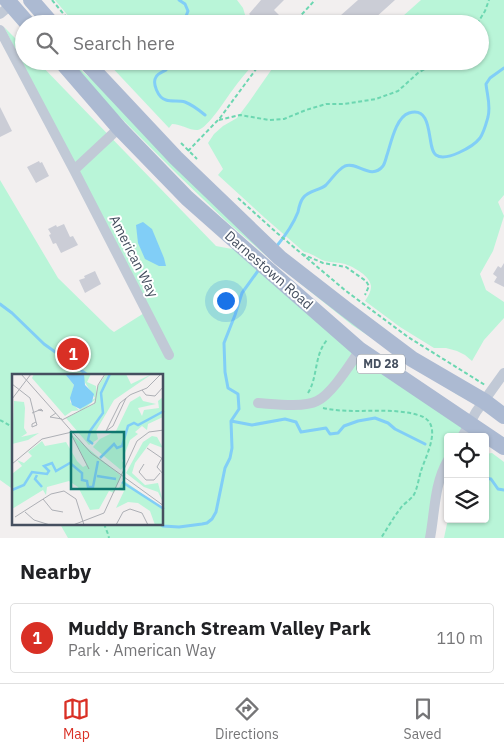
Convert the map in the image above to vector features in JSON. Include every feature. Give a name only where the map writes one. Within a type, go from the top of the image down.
[{"type":"main road","points":[[32,0],[44,15]]},
{"type":"main road","points":[[6,6],[17,15]]},
{"type":"main road","name":"Darnestown Road","points":[[69,70],[119,128],[187,198],[255,258],[273,252]]},
{"type":"main road","name":"Darnestown Road","points":[[93,70],[176,158],[273,252],[360,350],[477,413],[504,416]]},
{"type":"main road","name":"Darnestown Road","points":[[273,252],[412,359],[477,413],[504,447]]},
{"type":"street","name":"American Way","points":[[0,30],[15,58]]},
{"type":"street","name":"American Way","points":[[21,70],[168,355]]},
{"type":"street","points":[[74,170],[119,128]]},
{"type":"street","points":[[258,403],[296,405],[315,402],[325,396],[360,350]]},
{"type":"street","points":[[477,413],[504,373]]},
{"type":"street","points":[[430,538],[437,486],[444,467]]},
{"type":"path","points":[[52,0],[64,15]]},
{"type":"path","points":[[301,15],[315,0]]},
{"type":"path","points":[[483,15],[489,0]]},
{"type":"path","points":[[201,163],[188,150],[219,120],[255,70]]},
{"type":"path","points":[[219,120],[240,115],[269,120],[284,119],[326,104],[344,104],[376,98],[398,91],[423,70]]},
{"type":"path","points":[[234,195],[273,252],[294,248],[346,291],[408,337],[476,379],[477,413]]},
{"type":"path","points":[[300,253],[323,263],[346,266],[366,280],[368,286],[365,294]]},
{"type":"path","points":[[327,340],[319,354],[311,388],[308,393],[310,399],[324,408],[396,411],[420,415],[430,423],[433,438],[414,494],[398,512],[381,538]]},
{"type":"path","points":[[0,420],[12,427]]},
{"type":"path","points":[[105,526],[109,538]]},
{"type":"green space","points":[[55,0],[237,0],[245,15],[68,15]]},
{"type":"green space","points":[[421,0],[504,0],[504,195],[498,202],[504,216],[493,251],[480,274],[486,290],[504,302],[504,318],[484,340],[472,361],[457,351],[446,348],[434,348],[400,327],[365,301],[371,286],[365,275],[345,264],[325,261],[304,252],[218,175],[223,169],[208,143],[223,126],[237,118],[271,70],[489,70],[489,15],[404,15]]},
{"type":"green space","points":[[4,27],[15,38],[15,48]]},
{"type":"green space","points":[[26,70],[46,70],[216,246],[248,252],[360,350],[470,423],[464,433],[444,433],[444,476],[427,538],[68,538],[61,526],[164,526],[164,374],[12,374],[12,489],[0,480],[0,180],[58,278],[114,332],[149,310]]},
{"type":"green space","points":[[77,70],[81,70],[95,82],[224,208],[461,397],[352,325],[276,264],[227,222],[106,103]]},
{"type":"green space","points":[[114,70],[249,70],[212,118],[202,128],[195,130],[172,124],[169,128]]},
{"type":"green space","points":[[489,453],[492,453],[504,462],[504,538],[444,538],[447,523],[489,523]]},
{"type":"water","points":[[143,222],[152,229],[166,266],[159,266],[145,259],[138,243],[136,225]]},
{"type":"building","points":[[261,0],[284,0],[274,10],[279,15],[249,14]]},
{"type":"building","points":[[358,0],[395,0],[378,15],[341,15]]},
{"type":"building","points":[[0,107],[12,131],[0,137]]},
{"type":"building","points":[[39,161],[40,163],[42,162],[49,176],[36,183],[27,167]]},
{"type":"building","points":[[64,224],[70,237],[73,236],[78,245],[61,253],[56,243],[53,244],[48,229]]},
{"type":"building","points":[[504,263],[504,287],[494,282],[497,277],[493,274],[498,266],[501,268]]},
{"type":"building","points":[[95,271],[101,284],[85,293],[79,280]]},
{"type":"waterway","points":[[179,0],[185,4],[188,11],[186,15]]},
{"type":"waterway","points":[[276,247],[286,235],[305,195],[326,185],[345,166],[350,165],[374,172],[383,166],[392,137],[404,115],[417,112],[423,115],[429,129],[433,151],[440,157],[452,155],[477,142],[483,133],[489,113],[486,84],[490,78],[504,68]]},
{"type":"waterway","points":[[166,70],[158,74],[155,80],[155,86],[160,96],[166,100],[188,103],[205,115]]},
{"type":"waterway","points":[[163,526],[179,527],[207,523],[216,512],[225,468],[232,448],[231,421],[239,409],[238,394],[228,388],[225,372],[224,343],[242,293],[260,268]]},
{"type":"waterway","points":[[0,304],[44,344],[86,374]]},
{"type":"waterway","points":[[231,421],[252,425],[285,419],[296,422],[301,432],[326,428],[330,434],[338,433],[344,426],[358,421],[375,418],[388,423],[395,429],[425,444]]},
{"type":"waterway","points":[[489,479],[498,489],[504,490]]},
{"type":"place","name":"Muddy Branch Stream Valley Park","points":[[73,354]]}]
